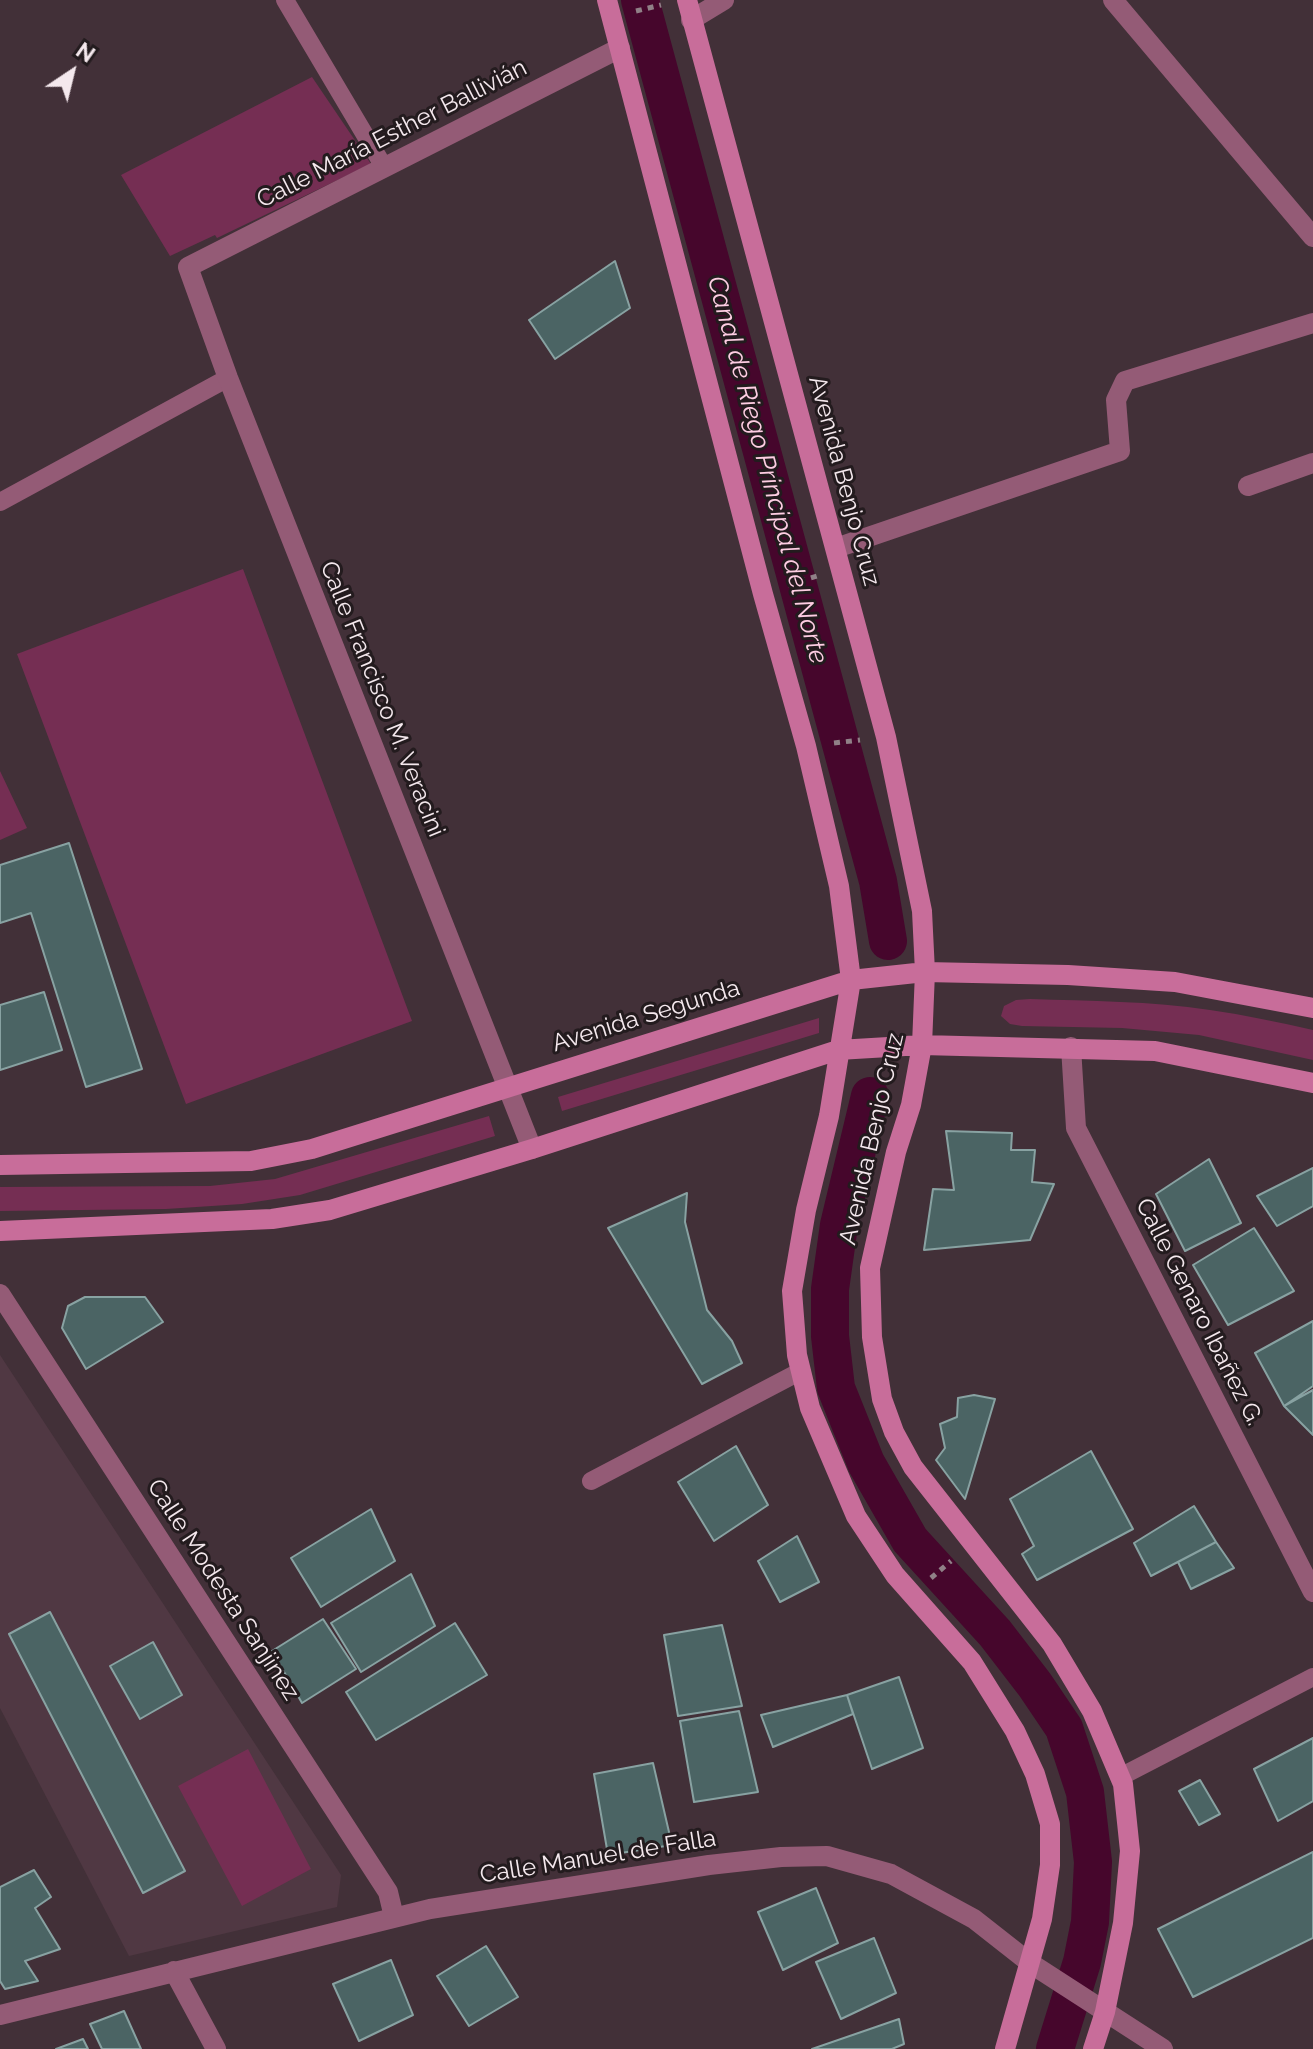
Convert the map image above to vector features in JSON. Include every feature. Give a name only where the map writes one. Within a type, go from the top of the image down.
[{"type":"main road","name":"Avenida Benjo Cruz","points":[[607,0],[806,746],[839,886],[851,980],[829,1116],[806,1210],[792,1291],[797,1355],[810,1408],[856,1516],[895,1575],[972,1662],[1015,1731],[1035,1774],[1050,1824],[1050,1865],[1042,1919],[1005,2049]]},
{"type":"main road","name":"Avenida Benjo Cruz","points":[[683,7],[836,548],[886,737],[922,911],[925,972],[922,1045],[911,1105],[896,1152],[870,1268],[872,1337],[882,1399],[894,1432],[913,1467],[1052,1644],[1092,1711],[1123,1784],[1130,1851],[1123,1923],[1105,2012],[1093,2049]]},
{"type":"main road","name":"Avenida Segunda","points":[[0,1165],[161,1165],[251,1161],[312,1149],[851,980],[925,972],[1068,975],[1175,982],[1313,1008]]},
{"type":"main road","points":[[0,1231],[272,1219],[330,1210],[532,1149],[838,1050],[922,1045],[1155,1051],[1313,1083]]},
{"type":"street","points":[[683,7],[724,0]]},
{"type":"street","points":[[1113,0],[1313,237]]},
{"type":"street","name":"Calle María Esther Ballivián","points":[[188,267],[620,48]]},
{"type":"street","name":"Calle Francisco M. Veracini","points":[[188,267],[228,378],[532,1149]]},
{"type":"street","points":[[836,548],[1120,451],[1116,400],[1125,381],[1313,323]]},
{"type":"street","points":[[1248,486],[1313,463]]},
{"type":"street","name":"Calle Genaro Ibañez G.","points":[[1071,1047],[1076,1128],[1313,1592]]},
{"type":"street","name":"Calle Modesta Sanjinez","points":[[0,1294],[388,1892],[394,1917]]},
{"type":"street","name":"Calle Manuel de Falla","points":[[0,2015],[394,1917],[709,1865],[781,1857],[827,1856],[891,1874],[974,1919],[1030,1963],[1163,2049]]},
{"type":"street","points":[[174,1971],[216,2049]]},
{"type":"lane","points":[[285,0],[384,167]]},
{"type":"lane","points":[[0,502],[228,378]]},
{"type":"lane","points":[[591,1481],[801,1371]]},
{"type":"lane","points":[[1120,1777],[1313,1677]]},
{"type":"path","points":[[627,14],[683,7]]},
{"type":"path","points":[[777,589],[822,574]]},
{"type":"path","points":[[832,743],[869,739]]},
{"type":"path","points":[[927,1582],[955,1557]]},
{"type":"shaded area","points":[[312,77],[371,164],[217,238],[215,235],[170,256],[121,175]]},
{"type":"shaded area","points":[[243,569],[412,1021],[186,1104],[17,654]]},
{"type":"shaded area","points":[[0,771],[27,828],[0,840]]},
{"type":"shaded area","points":[[1016,1000],[1165,1005],[1287,1024],[1313,1030],[1313,1060],[1199,1035],[1122,1028],[1022,1026],[1010,1024],[1001,1016],[1004,1006]]},
{"type":"shaded area","points":[[819,1018],[819,1033],[562,1111],[558,1097]]},
{"type":"shaded area","points":[[489,1116],[495,1136],[300,1195],[242,1204],[166,1209],[0,1211],[0,1187],[210,1186],[275,1179]]},
{"type":"shaded area","points":[[0,1355],[341,1875],[337,1907],[129,1956],[0,1708]]},
{"type":"shaded area","points":[[248,1749],[311,1869],[242,1906],[178,1786]]},
{"type":"building","points":[[615,261],[630,308],[555,359],[529,320]]},
{"type":"building","points":[[69,843],[142,1069],[86,1087],[31,913],[0,923],[0,865]]},
{"type":"building","points":[[44,992],[62,1050],[0,1070],[0,1005]]},
{"type":"building","points":[[946,1131],[1012,1133],[1011,1150],[1035,1150],[1032,1182],[1054,1184],[1030,1240],[924,1250],[933,1189],[954,1190]]},
{"type":"building","points":[[1209,1159],[1241,1223],[1185,1251],[1156,1194]]},
{"type":"building","points":[[1313,1168],[1313,1206],[1277,1226],[1257,1196]]},
{"type":"building","points":[[687,1193],[685,1222],[707,1310],[732,1341],[742,1363],[702,1384],[608,1228]]},
{"type":"building","points":[[1254,1228],[1294,1291],[1228,1325],[1193,1265]]},
{"type":"building","points":[[85,1297],[145,1297],[163,1322],[86,1369],[62,1328],[68,1306]]},
{"type":"building","points":[[1313,1321],[1313,1386],[1284,1406],[1255,1353]]},
{"type":"building","points":[[1313,1390],[1313,1435],[1284,1406]]},
{"type":"building","points":[[974,1395],[995,1399],[965,1499],[936,1460],[945,1448],[940,1424],[957,1417],[958,1398]]},
{"type":"building","points":[[736,1446],[768,1505],[714,1541],[678,1482]]},
{"type":"building","points":[[1091,1451],[1133,1529],[1037,1580],[1022,1554],[1034,1546],[1010,1499]]},
{"type":"building","points":[[1194,1506],[1216,1542],[1151,1576],[1134,1543]]},
{"type":"building","points":[[371,1509],[395,1561],[321,1607],[291,1558]]},
{"type":"building","points":[[797,1536],[819,1582],[780,1602],[758,1561]]},
{"type":"building","points":[[1216,1542],[1234,1568],[1191,1589],[1178,1562]]},
{"type":"building","points":[[411,1574],[435,1626],[361,1672],[331,1623]]},
{"type":"building","points":[[50,1612],[185,1871],[143,1893],[9,1634]]},
{"type":"building","points":[[323,1619],[356,1669],[302,1703],[272,1651]]},
{"type":"building","points":[[455,1623],[487,1675],[376,1740],[346,1692]]},
{"type":"building","points":[[722,1625],[742,1706],[678,1716],[664,1635]]},
{"type":"building","points":[[153,1642],[182,1695],[140,1719],[110,1666]]},
{"type":"building","points":[[899,1677],[923,1748],[872,1769],[847,1695]]},
{"type":"building","points":[[847,1695],[853,1714],[773,1747],[761,1715]]},
{"type":"building","points":[[739,1711],[758,1792],[694,1802],[680,1721]]},
{"type":"building","points":[[1313,1738],[1313,1801],[1278,1821],[1254,1769]]},
{"type":"building","points":[[653,1763],[672,1845],[608,1855],[594,1774]]},
{"type":"building","points":[[1200,1780],[1220,1814],[1199,1825],[1179,1791]]},
{"type":"building","points":[[1313,1852],[1313,1938],[1193,1997],[1158,1929]]},
{"type":"building","points":[[34,1870],[51,1897],[35,1908],[60,1949],[25,1961],[38,1981],[5,1989],[0,1981],[0,1887]]},
{"type":"building","points":[[816,1888],[838,1943],[783,1970],[758,1912]]},
{"type":"building","points":[[874,1938],[896,1993],[841,2019],[816,1962]]},
{"type":"building","points":[[486,1946],[518,1997],[469,2026],[437,1976]]},
{"type":"building","points":[[391,1960],[413,2015],[359,2041],[333,1984]]},
{"type":"building","points":[[124,2011],[141,2049],[102,2049],[90,2024]]},
{"type":"building","points":[[899,2019],[904,2044],[892,2049],[812,2049]]},
{"type":"building","points":[[83,2039],[88,2049],[56,2049]]},
{"type":"waterway","name":"Canal de Riego Principal del Norte","points":[[640,0],[878,881],[888,941]]},
{"type":"waterway","name":"Canal de Riego Principal del Norte","points":[[870,1096],[839,1225],[830,1289],[830,1336],[836,1388],[866,1463],[910,1540],[995,1633],[1064,1728],[1085,1792],[1093,1862],[1090,1922],[1082,1962],[1055,2049]]}]
